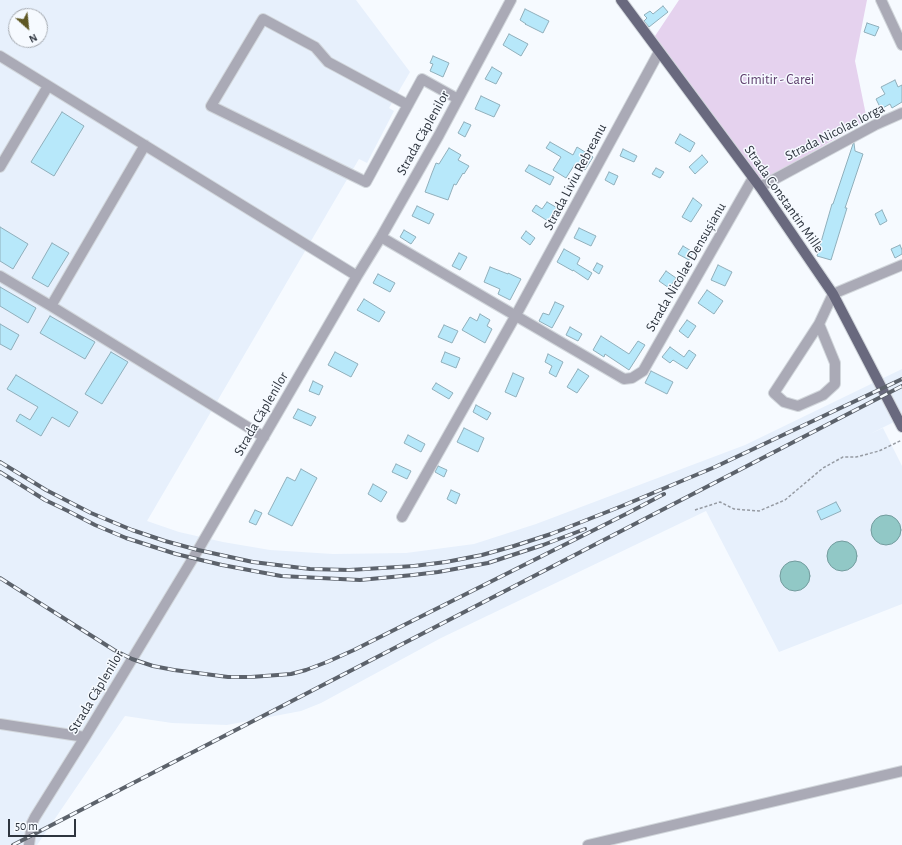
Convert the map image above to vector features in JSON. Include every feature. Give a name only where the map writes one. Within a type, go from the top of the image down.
[{"type":"main road","name":"Strada Constantin Mille","points":[[621,0],[760,187],[833,294],[902,427]]},
{"type":"street","name":"Strada Căplenilor","points":[[30,841],[32,823],[35,816],[85,737],[198,550],[381,237],[439,135],[511,0]]},
{"type":"street","points":[[881,0],[902,45]]},
{"type":"street","points":[[408,105],[328,62],[315,47],[263,19],[211,106],[366,182],[408,105],[422,79],[458,99]]},
{"type":"street","name":"Strada Liviu Rebreanu","points":[[402,517],[516,315],[659,52]]},
{"type":"street","points":[[0,56],[357,276]]},
{"type":"street","points":[[0,167],[48,86]]},
{"type":"street","name":"Strada Nicolae Iorga","points":[[760,187],[875,125],[902,113]]},
{"type":"street","points":[[51,306],[145,145]]},
{"type":"street","name":"Strada Nicolae Densușianu","points":[[516,315],[624,379],[632,378],[643,371],[753,178]]},
{"type":"street","points":[[381,237],[516,315]]},
{"type":"street","points":[[819,324],[835,363],[835,384],[823,395],[798,406],[784,402],[774,393],[819,324],[833,294],[902,265]]},
{"type":"street","points":[[0,276],[264,436]]},
{"type":"street","points":[[0,724],[85,737]]},
{"type":"street","points":[[588,845],[902,771]]},
{"type":"path","points":[[695,510],[720,502],[734,509],[759,511],[785,500],[823,468],[842,457],[856,457],[879,451],[902,440]]},
{"type":"shaded area","points":[[0,0],[356,0],[410,72],[389,108],[394,111],[367,163],[359,159],[147,521],[179,532],[223,542],[270,550],[333,554],[406,553],[474,544],[536,524],[745,445],[902,369],[902,418],[870,434],[883,428],[902,466],[902,604],[779,652],[706,511],[441,638],[321,703],[301,711],[227,725],[172,723],[125,716],[37,845],[0,845]]},
{"type":"green space","name":"Cimitir - Carei","points":[[679,0],[867,0],[855,61],[867,120],[755,186],[651,42]]},
{"type":"water","points":[[886,515],[892,516],[900,524],[900,536],[892,544],[886,545],[880,544],[872,536],[871,530],[872,524],[880,516]]},
{"type":"water","points":[[842,541],[848,542],[856,550],[856,562],[848,570],[842,571],[836,570],[828,562],[827,556],[828,550],[836,542]]},
{"type":"water","points":[[795,561],[801,562],[809,570],[809,582],[801,590],[795,591],[789,590],[781,582],[780,576],[781,570],[789,562]]},
{"type":"building","points":[[663,6],[668,12],[649,27],[644,21],[647,18],[644,15],[650,11],[653,14]]},
{"type":"building","points":[[525,9],[549,21],[543,33],[520,20]]},
{"type":"building","points":[[867,23],[879,27],[875,36],[864,32]]},
{"type":"building","points":[[509,34],[528,44],[521,56],[503,45]]},
{"type":"building","points":[[433,56],[449,63],[443,77],[430,71],[433,64],[430,63]]},
{"type":"building","points":[[492,67],[502,73],[496,84],[485,79]]},
{"type":"building","points":[[895,80],[898,87],[902,85],[902,102],[892,108],[890,104],[881,109],[876,99],[885,94],[881,87]]},
{"type":"building","points":[[481,96],[500,105],[494,117],[475,109]]},
{"type":"building","points":[[62,112],[84,126],[54,176],[31,162]]},
{"type":"building","points":[[464,122],[471,125],[465,137],[458,133]]},
{"type":"building","points":[[680,134],[695,143],[690,152],[675,143]]},
{"type":"building","points":[[550,142],[573,155],[577,147],[593,157],[585,170],[575,164],[566,178],[553,170],[561,157],[546,148]]},
{"type":"building","points":[[854,143],[855,151],[863,154],[845,208],[847,208],[831,260],[817,256],[832,204]]},
{"type":"building","points":[[449,148],[461,155],[458,160],[469,166],[456,185],[454,184],[448,200],[425,192],[436,163],[439,164]]},
{"type":"building","points":[[623,149],[637,156],[634,162],[620,156]]},
{"type":"building","points":[[702,155],[708,162],[695,174],[689,167]]},
{"type":"building","points":[[529,165],[554,177],[550,185],[525,171]]},
{"type":"building","points":[[656,168],[664,172],[660,178],[652,174]]},
{"type":"building","points":[[609,172],[618,176],[614,185],[605,180]]},
{"type":"building","points":[[693,198],[702,205],[691,222],[682,217]]},
{"type":"building","points":[[547,202],[559,209],[551,223],[532,211],[536,205],[542,209]]},
{"type":"building","points":[[417,206],[434,214],[429,224],[412,216]]},
{"type":"building","points":[[882,210],[887,221],[880,225],[875,214]]},
{"type":"building","points":[[0,227],[28,244],[13,269],[0,261]]},
{"type":"building","points":[[579,228],[596,236],[591,246],[574,238]]},
{"type":"building","points":[[404,230],[416,237],[411,244],[400,237]]},
{"type":"building","points":[[526,231],[535,238],[530,245],[521,238]]},
{"type":"building","points":[[52,243],[69,253],[48,287],[32,278]]},
{"type":"building","points":[[900,245],[902,254],[895,258],[891,249]]},
{"type":"building","points":[[683,246],[693,252],[689,260],[678,254]]},
{"type":"building","points":[[564,249],[580,258],[577,264],[592,273],[588,280],[557,262]]},
{"type":"building","points":[[459,253],[467,257],[460,270],[452,266]]},
{"type":"building","points":[[597,263],[603,266],[599,274],[593,270]]},
{"type":"building","points":[[718,265],[732,272],[725,286],[711,280]]},
{"type":"building","points":[[490,267],[521,279],[510,300],[498,294],[500,289],[484,282]]},
{"type":"building","points":[[666,271],[676,278],[669,288],[659,281]]},
{"type":"building","points":[[378,274],[395,283],[390,292],[373,283]]},
{"type":"building","points":[[0,287],[36,308],[28,323],[0,306]]},
{"type":"building","points":[[707,290],[723,301],[714,314],[698,303]]},
{"type":"building","points":[[364,299],[385,312],[379,322],[357,310]]},
{"type":"building","points":[[555,302],[564,306],[552,328],[539,321],[543,313],[549,315]]},
{"type":"building","points":[[480,314],[490,320],[487,326],[492,329],[485,343],[462,330],[470,317],[477,321]]},
{"type":"building","points":[[50,316],[95,342],[85,359],[40,333]]},
{"type":"building","points":[[687,320],[696,326],[688,338],[679,331]]},
{"type":"building","points":[[0,324],[19,335],[11,350],[0,344]]},
{"type":"building","points":[[444,325],[458,331],[452,343],[438,337]]},
{"type":"building","points":[[570,327],[582,334],[578,341],[566,335]]},
{"type":"building","points":[[601,336],[629,354],[638,341],[645,345],[629,370],[605,354],[604,357],[593,350]]},
{"type":"building","points":[[670,347],[684,357],[689,350],[696,355],[687,369],[673,360],[670,363],[662,357]]},
{"type":"building","points":[[111,352],[128,362],[102,404],[85,394]]},
{"type":"building","points":[[335,352],[358,364],[351,377],[328,365]]},
{"type":"building","points":[[445,352],[460,358],[456,368],[441,362]]},
{"type":"building","points":[[548,354],[563,362],[556,377],[549,373],[552,366],[545,362]]},
{"type":"building","points":[[578,369],[589,376],[577,393],[567,387]]},
{"type":"building","points":[[651,371],[673,382],[667,394],[645,383]]},
{"type":"building","points":[[513,373],[524,378],[516,397],[505,392]]},
{"type":"building","points":[[16,375],[78,412],[69,427],[52,417],[41,436],[16,421],[20,414],[30,420],[38,407],[7,389]]},
{"type":"building","points":[[313,381],[323,386],[319,395],[309,391]]},
{"type":"building","points":[[436,383],[453,393],[449,399],[432,389]]},
{"type":"building","points":[[476,405],[491,413],[487,420],[473,412]]},
{"type":"building","points":[[298,409],[316,417],[311,426],[293,418]]},
{"type":"building","points":[[464,428],[484,438],[478,452],[457,442]]},
{"type":"building","points":[[408,435],[425,444],[421,452],[404,443]]},
{"type":"building","points":[[396,464],[411,471],[407,479],[392,472]]},
{"type":"building","points":[[438,466],[447,470],[444,477],[435,472]]},
{"type":"building","points":[[301,469],[317,478],[292,526],[268,514],[287,477],[295,481]]},
{"type":"building","points":[[373,484],[387,492],[381,502],[368,494]]},
{"type":"building","points":[[451,490],[460,494],[456,504],[447,499]]},
{"type":"building","points":[[836,502],[841,511],[821,520],[817,511]]},
{"type":"building","points":[[255,510],[262,513],[256,525],[249,522]]},
{"type":"railway","points":[[0,462],[46,490],[91,513],[132,530],[198,550],[253,562],[310,569],[349,570],[414,566],[482,555],[551,534],[715,467],[902,379]]},
{"type":"railway","points":[[13,845],[902,386]]},
{"type":"railway","points":[[0,472],[45,500],[95,525],[126,538],[176,554],[222,565],[281,576],[360,580],[438,572],[488,563],[543,545],[585,529]]},
{"type":"railway","points":[[0,578],[114,650],[132,659],[153,666],[228,677],[291,674],[306,670],[354,650],[664,494]]}]
